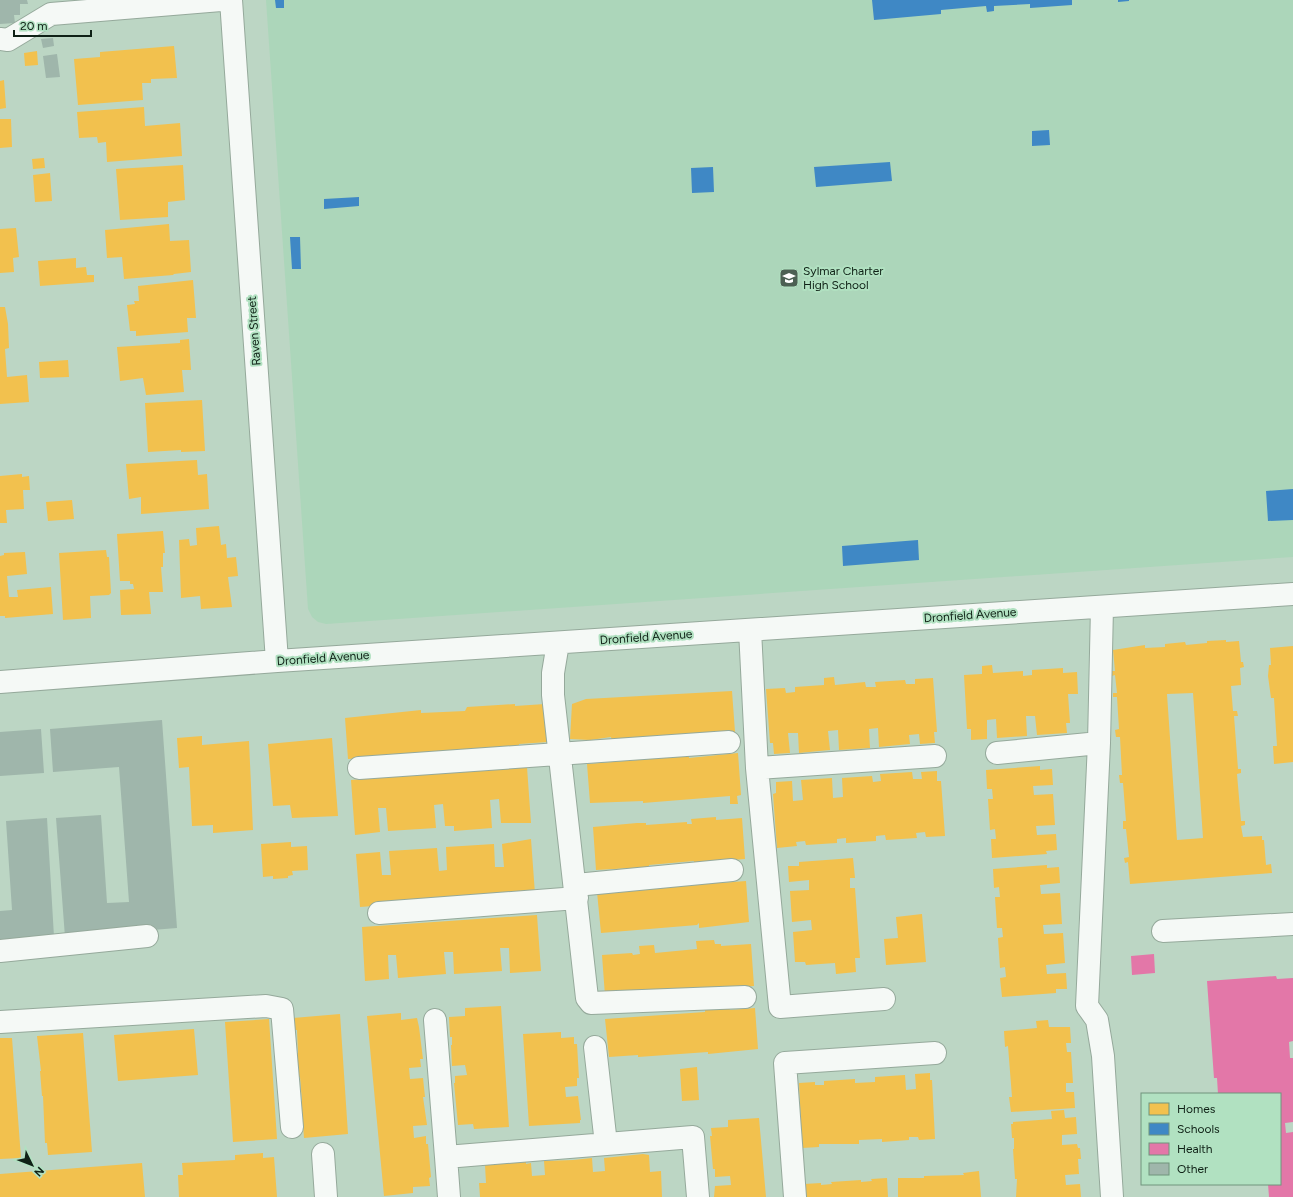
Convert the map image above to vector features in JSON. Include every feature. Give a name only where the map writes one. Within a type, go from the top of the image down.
[{"type":"street","name":"Raven Street","points":[[231,0],[277,661]]},
{"type":"street","points":[[0,39],[8,40],[51,14],[211,1]]},
{"type":"street","name":"Dronfield Avenue","points":[[0,682],[277,661],[1293,594]]},
{"type":"street","points":[[1102,607],[1100,743],[1086,1006],[1097,1020],[1103,1056],[1112,1197]]},
{"type":"street","points":[[750,630],[757,768],[780,1007],[884,998]]},
{"type":"street","points":[[558,643],[553,673],[553,695],[559,755],[577,891],[587,998],[591,1003],[745,997]]},
{"type":"street","points":[[359,768],[729,742]]},
{"type":"street","points":[[997,753],[1100,743]]},
{"type":"street","points":[[757,768],[935,756]]},
{"type":"street","points":[[379,913],[577,891],[732,870]]},
{"type":"street","points":[[1163,931],[1293,924]]},
{"type":"street","points":[[0,951],[147,936]]},
{"type":"street","points":[[0,1022],[259,1006],[282,1009],[292,1127]]},
{"type":"street","points":[[435,1020],[449,1197]]},
{"type":"street","points":[[595,1047],[606,1144]]},
{"type":"street","points":[[795,1197],[785,1063],[935,1052]]},
{"type":"street","points":[[446,1157],[694,1137],[698,1197]]},
{"type":"street","points":[[323,1154],[326,1197]]},
{"type":"shaded area","name":"Sylmar Charter High School","points":[[266,0],[1293,0],[1293,557],[326,624],[318,622],[312,617],[308,609]]},
{"type":"building: Homes","points":[[174,46],[177,78],[151,79],[151,83],[142,83],[143,100],[78,105],[74,59],[100,57],[100,52]]},
{"type":"building: Homes","points":[[37,51],[38,65],[25,66],[24,53]]},
{"type":"building: Homes","points":[[4,80],[6,108],[0,109],[0,81]]},
{"type":"building: Homes","points":[[144,107],[145,126],[180,123],[182,156],[107,162],[106,142],[98,143],[97,137],[79,138],[77,112]]},
{"type":"building: Homes","points":[[0,119],[11,119],[12,147],[0,148]]},
{"type":"building: Homes","points":[[44,158],[45,168],[33,169],[32,159]]},
{"type":"building: Homes","points":[[183,165],[185,200],[168,202],[168,217],[120,220],[116,169]]},
{"type":"building: Homes","points":[[50,173],[52,201],[35,202],[33,175]]},
{"type":"building: Homes","points":[[169,224],[170,241],[189,240],[191,272],[124,279],[122,257],[107,258],[105,230]]},
{"type":"building: Homes","points":[[16,228],[19,257],[13,258],[14,272],[0,273],[0,229]]},
{"type":"building: Homes","points":[[76,258],[76,268],[86,267],[87,275],[94,275],[94,282],[40,286],[38,261]]},
{"type":"building: Homes","points":[[193,280],[196,318],[187,318],[188,332],[136,336],[136,331],[130,331],[127,305],[135,304],[134,301],[139,301],[138,286]]},
{"type":"building: Homes","points":[[0,307],[5,307],[8,324],[9,348],[5,349],[7,377],[27,375],[29,402],[0,404]]},
{"type":"building: Homes","points":[[189,339],[191,370],[182,370],[184,392],[146,395],[143,378],[120,381],[117,347],[180,343],[180,340]]},
{"type":"building: Homes","points":[[68,360],[69,377],[40,378],[39,362]]},
{"type":"building: Homes","points":[[202,400],[205,451],[181,452],[181,450],[148,452],[145,403]]},
{"type":"building: Homes","points":[[197,460],[198,475],[207,474],[209,509],[141,514],[141,497],[129,499],[126,464]]},
{"type":"building: Homes","points":[[22,474],[22,477],[29,476],[30,490],[23,490],[24,509],[6,510],[7,523],[0,523],[0,476]]},
{"type":"building: Homes","points":[[72,500],[74,519],[48,521],[46,502]]},
{"type":"building: Homes","points":[[219,526],[221,545],[226,544],[227,558],[236,557],[238,576],[228,577],[232,607],[201,609],[200,596],[181,598],[179,540],[189,539],[190,546],[197,545],[196,528]]},
{"type":"building: Homes","points":[[163,531],[165,553],[163,553],[163,567],[161,567],[163,592],[149,592],[151,614],[121,615],[120,590],[134,589],[133,584],[130,584],[130,581],[120,581],[117,534]]},
{"type":"building: Homes","points":[[106,550],[107,557],[109,557],[111,593],[109,595],[90,596],[91,618],[63,620],[59,553]]},
{"type":"building: Homes","points":[[25,552],[27,574],[7,576],[9,597],[18,597],[17,590],[51,587],[53,614],[5,618],[5,616],[0,616],[0,556],[4,555],[4,553]]},
{"type":"building: Homes","points":[[1207,641],[1239,641],[1241,662],[1243,662],[1244,667],[1240,668],[1241,685],[1231,686],[1233,711],[1237,711],[1238,716],[1234,716],[1238,769],[1241,769],[1241,773],[1237,774],[1241,821],[1245,821],[1245,825],[1241,826],[1243,837],[1262,836],[1262,840],[1264,840],[1266,865],[1271,864],[1272,873],[1130,884],[1128,862],[1125,863],[1124,858],[1129,857],[1126,829],[1123,829],[1123,821],[1126,821],[1123,783],[1120,783],[1119,775],[1122,775],[1120,737],[1116,737],[1115,730],[1119,729],[1117,697],[1113,697],[1113,693],[1117,693],[1115,675],[1112,676],[1112,671],[1115,671],[1113,650],[1145,645],[1145,648],[1165,647],[1165,644],[1185,642],[1186,645],[1207,643]],"holes":[[[1193,693],[1203,838],[1177,840],[1167,694]]]},
{"type":"building: Homes","points":[[1293,646],[1293,762],[1274,764],[1273,746],[1277,746],[1274,698],[1271,698],[1268,676],[1269,665],[1271,665],[1270,648]]},
{"type":"building: Homes","points":[[992,665],[993,673],[1023,671],[1023,676],[1032,675],[1032,670],[1063,668],[1063,673],[1077,672],[1078,694],[1068,694],[1070,723],[1066,723],[1067,733],[1037,735],[1035,716],[1026,716],[1027,736],[997,738],[996,719],[987,720],[987,739],[971,740],[971,729],[967,729],[964,675],[982,674],[982,666]]},
{"type":"building: Homes","points":[[834,677],[835,685],[865,682],[866,687],[876,687],[875,682],[905,680],[906,684],[915,684],[915,679],[933,678],[937,732],[934,732],[935,743],[920,744],[919,734],[909,735],[910,744],[879,747],[878,728],[869,729],[870,748],[839,750],[838,730],[828,731],[830,750],[799,753],[798,733],[788,733],[790,753],[774,754],[773,743],[770,743],[766,689],[785,688],[786,693],[795,692],[795,687],[824,685],[824,678]]},
{"type":"building: Homes","points":[[732,691],[735,732],[612,742],[611,737],[590,740],[570,739],[572,704],[586,699]]},
{"type":"building: Homes","points":[[515,704],[515,706],[545,704],[548,742],[519,744],[519,748],[348,759],[345,718],[421,710],[421,713],[465,711],[467,707]]},
{"type":"building: Homes","points":[[202,736],[202,745],[249,741],[253,830],[213,833],[213,825],[192,826],[189,767],[179,768],[177,738]]},
{"type":"building: Homes","points":[[332,738],[338,816],[292,818],[290,805],[273,806],[268,744]]},
{"type":"building: Homes","points":[[738,753],[741,795],[737,796],[738,804],[730,804],[730,796],[643,803],[643,801],[590,803],[587,764],[689,756],[689,758]]},
{"type":"building: Homes","points":[[1040,766],[1040,770],[1052,769],[1053,785],[1033,786],[1034,795],[1053,794],[1055,825],[1036,826],[1037,835],[1056,834],[1057,850],[1046,851],[1047,854],[992,858],[991,839],[996,839],[995,829],[990,830],[988,799],[993,799],[992,789],[987,789],[986,770]]},
{"type":"building: Homes","points":[[527,767],[531,823],[501,823],[499,799],[490,800],[492,828],[454,831],[454,826],[445,826],[443,804],[434,805],[436,828],[388,831],[386,808],[378,808],[380,832],[355,835],[351,780]]},
{"type":"building: Homes","points":[[937,771],[937,781],[941,781],[945,836],[926,837],[925,832],[916,833],[917,838],[886,840],[885,835],[876,836],[876,841],[846,843],[846,838],[837,839],[837,843],[806,845],[805,841],[796,842],[797,846],[777,848],[773,794],[776,793],[776,782],[792,781],[793,801],[803,800],[801,780],[832,778],[833,798],[843,797],[842,778],[872,776],[873,782],[881,781],[880,774],[912,772],[913,779],[922,779],[921,772]]},
{"type":"building: Homes","points":[[716,817],[716,820],[742,818],[745,859],[694,863],[694,861],[649,865],[649,867],[596,870],[593,827],[637,823],[646,823],[646,825],[687,822],[687,824],[692,824],[691,819]]},
{"type":"building: Homes","points":[[531,839],[535,894],[360,907],[356,854],[380,852],[382,875],[391,875],[389,851],[437,848],[439,871],[447,870],[446,847],[494,844],[495,867],[504,867],[502,844]]},
{"type":"building: Homes","points":[[291,842],[291,847],[307,846],[308,870],[292,871],[293,875],[288,876],[288,878],[273,879],[273,876],[263,877],[261,844]]},
{"type":"building: Homes","points":[[853,858],[855,878],[850,878],[850,888],[855,888],[860,958],[855,958],[856,972],[836,974],[835,963],[806,965],[805,962],[795,962],[793,932],[812,930],[811,920],[792,922],[790,891],[809,890],[809,880],[789,882],[788,866],[799,866],[799,862]]},
{"type":"building: Homes","points":[[1047,865],[1047,868],[1059,867],[1060,883],[1040,885],[1041,894],[1060,893],[1062,924],[1043,925],[1044,934],[1063,933],[1065,963],[1046,965],[1047,974],[1066,973],[1067,989],[1056,989],[1056,993],[1002,997],[1000,978],[1006,977],[1005,967],[1000,968],[998,938],[1003,937],[1002,928],[997,928],[995,897],[1000,897],[999,887],[994,888],[993,869]]},
{"type":"building: Homes","points":[[721,881],[721,883],[746,881],[749,922],[699,928],[699,923],[697,925],[601,933],[597,892],[697,885],[696,883]]},
{"type":"building: Homes","points":[[922,914],[926,962],[886,965],[884,939],[898,938],[896,917]]},
{"type":"building: Homes","points":[[537,915],[541,971],[510,973],[509,948],[500,948],[502,971],[454,974],[453,952],[444,952],[446,974],[398,978],[396,955],[388,955],[389,979],[365,981],[362,927]]},
{"type":"building: Homes","points":[[714,940],[715,944],[721,944],[721,946],[751,944],[754,986],[605,996],[602,955],[632,953],[633,955],[640,954],[639,946],[654,945],[655,953],[697,949],[696,941]]},
{"type":"building: Homes","points":[[501,1006],[509,1127],[474,1129],[473,1124],[458,1125],[454,1083],[455,1076],[467,1075],[465,1065],[452,1066],[452,1037],[450,1037],[449,1017],[465,1016],[465,1008]]},
{"type":"building: Homes","points":[[729,1008],[730,1010],[755,1008],[758,1049],[708,1054],[708,1052],[638,1057],[638,1055],[609,1057],[605,1019],[705,1012],[705,1010]]},
{"type":"building: Homes","points":[[401,1013],[401,1020],[417,1018],[419,1027],[423,1059],[420,1059],[421,1067],[409,1068],[410,1079],[423,1078],[425,1097],[423,1097],[427,1125],[413,1126],[414,1138],[426,1136],[431,1177],[429,1178],[430,1186],[413,1187],[413,1193],[384,1196],[367,1016]]},
{"type":"building: Homes","points":[[340,1014],[348,1134],[304,1138],[299,1102],[302,1101],[300,1077],[297,1078],[295,1054],[298,1053],[297,1030],[294,1030],[293,1018]]},
{"type":"building: Homes","points":[[269,1019],[277,1139],[233,1142],[225,1022]]},
{"type":"building: Homes","points":[[1048,1020],[1049,1027],[1070,1027],[1071,1043],[1066,1043],[1067,1052],[1071,1052],[1073,1083],[1066,1083],[1066,1092],[1074,1092],[1075,1108],[1011,1112],[1009,1097],[1012,1097],[1008,1046],[1005,1047],[1004,1031],[1037,1028],[1036,1021]]},
{"type":"building: Homes","points":[[194,1029],[198,1075],[118,1081],[114,1035]]},
{"type":"building: Homes","points":[[561,1032],[561,1038],[574,1037],[574,1044],[577,1044],[579,1078],[577,1078],[577,1086],[565,1087],[566,1097],[578,1096],[581,1120],[580,1123],[529,1126],[523,1034]]},
{"type":"building: Homes","points":[[83,1033],[92,1152],[48,1155],[47,1143],[45,1143],[43,1096],[37,1036]]},
{"type":"building: Homes","points":[[0,1038],[12,1038],[21,1158],[0,1159]]},
{"type":"building: Homes","points":[[697,1067],[699,1100],[682,1101],[680,1069]]},
{"type":"building: Homes","points":[[930,1073],[930,1080],[932,1080],[935,1139],[919,1140],[918,1137],[909,1137],[909,1140],[882,1142],[882,1139],[859,1140],[859,1144],[819,1144],[819,1147],[802,1148],[799,1083],[815,1082],[815,1085],[824,1085],[824,1081],[855,1079],[855,1083],[875,1082],[875,1077],[905,1075],[906,1090],[916,1089],[915,1074]]},
{"type":"building: Homes","points":[[1064,1110],[1065,1118],[1076,1117],[1077,1134],[1062,1135],[1062,1145],[1077,1144],[1078,1148],[1080,1148],[1081,1159],[1078,1159],[1079,1174],[1065,1175],[1066,1185],[1080,1184],[1081,1197],[1016,1197],[1017,1179],[1015,1179],[1013,1149],[1014,1138],[1012,1138],[1011,1124],[1013,1124],[1013,1122],[1052,1119],[1051,1111]]},
{"type":"building: Homes","points":[[759,1118],[766,1197],[714,1197],[715,1186],[731,1185],[730,1176],[715,1177],[710,1136],[712,1136],[711,1128],[728,1127],[728,1120]]},
{"type":"building: Homes","points":[[263,1153],[263,1158],[274,1157],[277,1197],[179,1197],[178,1175],[183,1175],[182,1163],[235,1160],[235,1155]]},
{"type":"building: Homes","points":[[643,1154],[649,1155],[650,1172],[661,1171],[662,1197],[480,1197],[479,1183],[486,1183],[485,1165],[526,1162],[526,1164],[531,1163],[532,1176],[545,1175],[544,1161],[592,1158],[593,1172],[605,1171],[604,1158]]},
{"type":"building: Homes","points":[[142,1163],[145,1197],[0,1197],[0,1174]]},
{"type":"building: Homes","points":[[979,1171],[981,1197],[898,1197],[898,1178],[964,1175],[963,1173]]},
{"type":"building: Homes","points":[[887,1178],[888,1197],[805,1197],[804,1184],[821,1183],[821,1185],[832,1184],[831,1182],[861,1180],[861,1182],[872,1181],[871,1179]]},
{"type":"building: Schools","points":[[275,0],[284,0],[284,8],[276,8]]},
{"type":"building: Schools","points":[[872,0],[1072,0],[1072,5],[1030,8],[1030,4],[994,6],[994,11],[987,12],[986,6],[941,10],[941,14],[874,20]]},
{"type":"building: Schools","points":[[1118,0],[1129,0],[1129,1],[1118,2]]},
{"type":"building: Schools","points":[[1049,130],[1050,145],[1032,146],[1032,131]]},
{"type":"building: Schools","points":[[890,162],[892,181],[816,187],[814,167]]},
{"type":"building: Schools","points":[[713,167],[714,192],[692,193],[691,168]]},
{"type":"building: Schools","points":[[359,197],[359,206],[324,209],[324,199]]},
{"type":"building: Schools","points":[[290,237],[300,237],[301,269],[292,269]]},
{"type":"building: Schools","points":[[1293,489],[1293,520],[1268,521],[1266,491]]},
{"type":"building: Schools","points":[[918,540],[919,560],[843,566],[842,546]]},
{"type":"building: Health","points":[[1154,954],[1155,973],[1132,975],[1131,956]]},
{"type":"building: Health","points":[[1276,976],[1277,979],[1293,978],[1293,1041],[1289,1042],[1290,1058],[1293,1058],[1293,1122],[1285,1123],[1286,1133],[1293,1132],[1293,1197],[1269,1197],[1268,1185],[1281,1185],[1281,1093],[1218,1093],[1217,1078],[1214,1078],[1207,981]]},
{"type":"building: Other","points":[[0,0],[27,0],[28,4],[20,4],[20,15],[14,15],[15,23],[0,24]]},
{"type":"building: Other","points":[[53,38],[54,46],[43,48],[41,39]]},
{"type":"building: Other","points":[[57,54],[60,77],[46,78],[43,56]]},
{"type":"building: Other","points":[[162,720],[177,928],[65,937],[56,818],[101,815],[107,903],[129,902],[119,767],[53,772],[50,729]]},
{"type":"building: Other","points":[[41,729],[44,773],[0,776],[0,732]]},
{"type":"building: Other","points":[[47,818],[54,937],[0,941],[0,911],[12,910],[6,821]]},
{"type":"place","name":"Sylmar Charter High School","points":[[789,278]]}]
